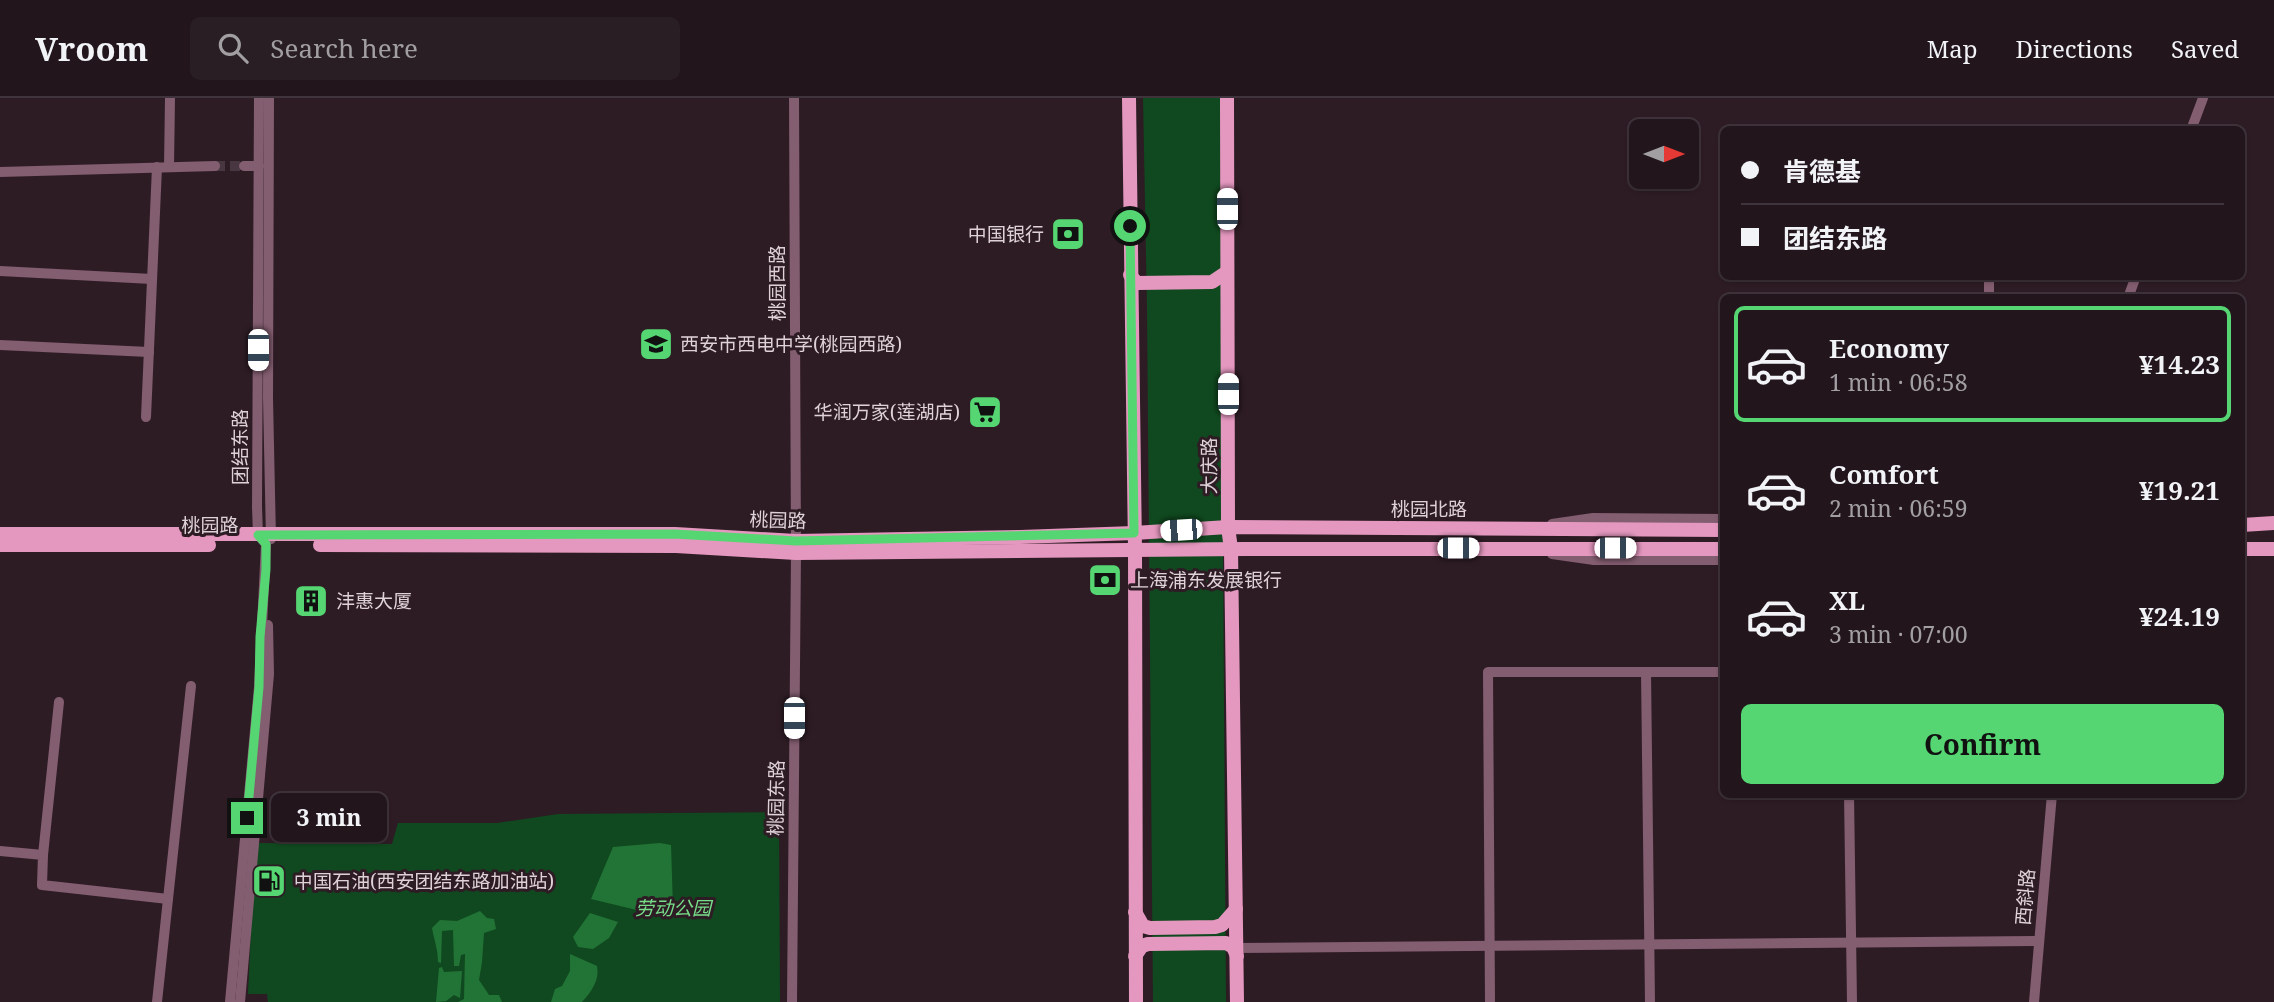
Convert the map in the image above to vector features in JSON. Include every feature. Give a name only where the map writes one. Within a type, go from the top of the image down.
[{"type":"main road","points":[[1129,98],[1135,550],[1136,1002]]},
{"type":"main road","name":"大庆路","points":[[1227,98],[1228,527],[1231,549],[1237,1002]]},
{"type":"main road","points":[[1130,275],[1137,283],[1212,282],[1227,271]]},
{"type":"main road","points":[[1130,295],[1138,288],[1213,287],[1221,288],[1227,295]]},
{"type":"main road","points":[[2245,525],[2274,523]]},
{"type":"main road","name":"桃园北路","points":[[1134,533],[1228,527],[1720,530]]},
{"type":"main road","name":"桃园路","points":[[796,547],[1134,533]]},
{"type":"main road","name":"桃园路","points":[[0,534],[676,546],[1135,550]]},
{"type":"main road","name":"桃园路","points":[[0,545],[266,540]]},
{"type":"main road","name":"桃园北路","points":[[1135,550],[1720,549]]},
{"type":"main road","points":[[2245,549],[2274,549]]},
{"type":"main road","points":[[1135,911],[1143,926],[1215,927],[1222,925],[1236,909]]},
{"type":"main road","points":[[1135,956],[1142,946],[1148,944],[1226,943],[1237,952]]},
{"type":"street","points":[[146,417],[152,279],[170,98]]},
{"type":"street","name":"团结东路","points":[[230,1002],[259,687],[266,540],[259,98]]},
{"type":"street","points":[[240,1002],[269,674],[267,633],[273,570],[266,540],[270,98]]},
{"type":"street","name":"桃园西路","points":[[794,98],[796,547]]},
{"type":"street","points":[[2192,126],[2203,98]]},
{"type":"street","points":[[0,172],[215,166]]},
{"type":"street","points":[[244,166],[259,166]]},
{"type":"street","points":[[0,271],[152,279]]},
{"type":"street","points":[[0,345],[149,352]]},
{"type":"street","points":[[1518,528],[1593,518],[1720,519]]},
{"type":"street","name":"桃园东路","points":[[792,1002],[796,547]]},
{"type":"street","points":[[1504,548],[1594,560],[1720,560]]},
{"type":"street","points":[[1490,1002],[1488,672],[1720,672]]},
{"type":"street","points":[[1646,672],[1650,1002]]},
{"type":"street","points":[[157,1002],[191,685]]},
{"type":"street","points":[[59,702],[42,885],[168,899]]},
{"type":"street","points":[[1849,798],[1852,1002]]},
{"type":"street","name":"西斜路","points":[[2034,1002],[2052,798]]},
{"type":"street","points":[[0,851],[43,855]]},
{"type":"street","points":[[1237,952],[1489,945],[2039,941]]},
{"type":"green space","points":[[1143,98],[1220,98],[1226,1002],[1153,1002]]},
{"type":"green space","name":"劳动公园","points":[[779,812],[780,1002],[268,1002],[267,994],[248,994],[255,843],[392,844],[398,823],[497,823],[558,814]]},
{"type":"shaded area","points":[[660,843],[671,845],[673,908],[645,912],[591,899],[613,847]]},
{"type":"shaded area","points":[[480,911],[487,918],[494,919],[496,929],[484,933],[479,980],[489,995],[499,995],[502,1002],[458,1002],[464,999],[465,954],[461,955],[459,966],[454,966],[453,930],[442,931],[441,963],[438,962],[432,928],[440,920],[457,921]]},
{"type":"shaded area","points":[[590,913],[618,922],[609,938],[593,949],[578,947],[573,937]]},
{"type":"shaded area","points":[[570,954],[597,966],[596,981],[582,1002],[551,1002],[555,989],[562,986],[570,971]]},
{"type":"shaded area","points":[[442,967],[444,972],[462,971],[460,998],[454,995],[446,1001],[436,1002],[439,968]]},
{"type":"tunnel","points":[[215,166],[244,166]]},
{"type":"place","name":"中国银行","points":[[1068,234]]},
{"type":"place","name":"西安市西电中学(桃园西路)","points":[[656,344]]},
{"type":"place","name":"华润万家(莲湖店)","points":[[985,412]]},
{"type":"place","name":"上海浦东发展银行","points":[[1105,580]]},
{"type":"place","name":"沣惠大厦","points":[[311,601]]},
{"type":"place","name":"中国石油(西安团结东路加油站)","points":[[269,881]]},
{"type":"route","points":[[247,818],[266,569],[266,544],[258,535],[675,534],[796,541],[1134,533],[1130,226]]}]
